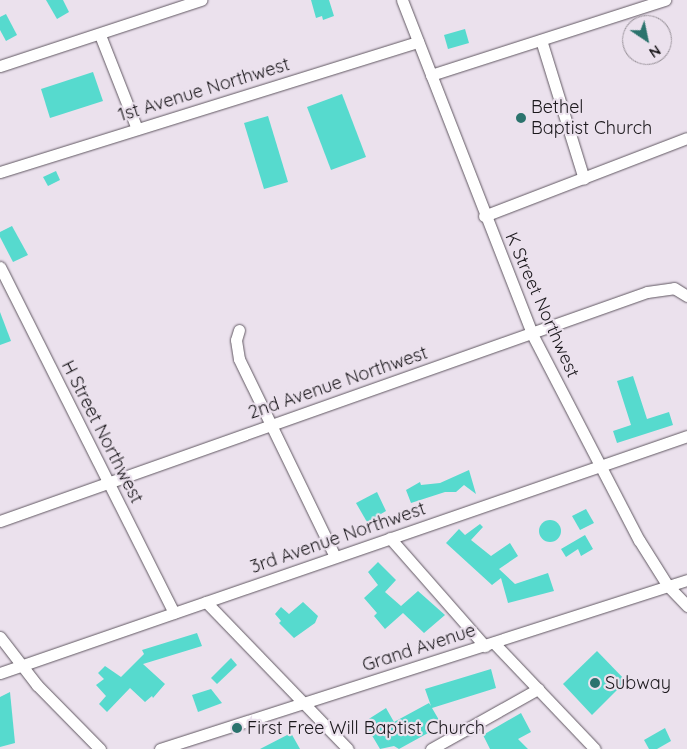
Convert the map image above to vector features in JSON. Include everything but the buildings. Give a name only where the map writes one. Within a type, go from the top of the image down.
[{"type":"street","points":[[0,66],[201,0]]},
{"type":"street","name":"K Street Northwest","points":[[402,0],[484,216],[532,334],[598,466],[668,586],[687,606]]},
{"type":"street","points":[[431,75],[665,0]]},
{"type":"street","points":[[100,34],[137,129]]},
{"type":"street","points":[[541,40],[584,179]]},
{"type":"street","name":"1st Avenue Northwest","points":[[0,172],[418,42]]},
{"type":"street","points":[[484,216],[687,138]]},
{"type":"street","name":"H Street Northwest","points":[[0,267],[174,613]]},
{"type":"street","name":"2nd Avenue Northwest","points":[[0,521],[666,287],[680,289],[687,296]]},
{"type":"street","points":[[239,330],[236,340],[240,359],[270,425],[335,557]]},
{"type":"street","name":"3rd Avenue Northwest","points":[[0,673],[687,436]]},
{"type":"street","points":[[390,538],[489,644],[538,689],[594,749]]},
{"type":"street","name":"Grand Avenue","points":[[160,749],[687,580]]},
{"type":"street","points":[[206,602],[348,749]]},
{"type":"street","points":[[0,637],[21,666],[100,749]]},
{"type":"street","points":[[431,749],[538,689]]},
{"type":"place","name":"Bethel Baptist Church","points":[[521,118]]},
{"type":"place","name":"Subway","points":[[595,683]]},
{"type":"place","name":"First Free Will Baptist Church","points":[[237,728]]}]
